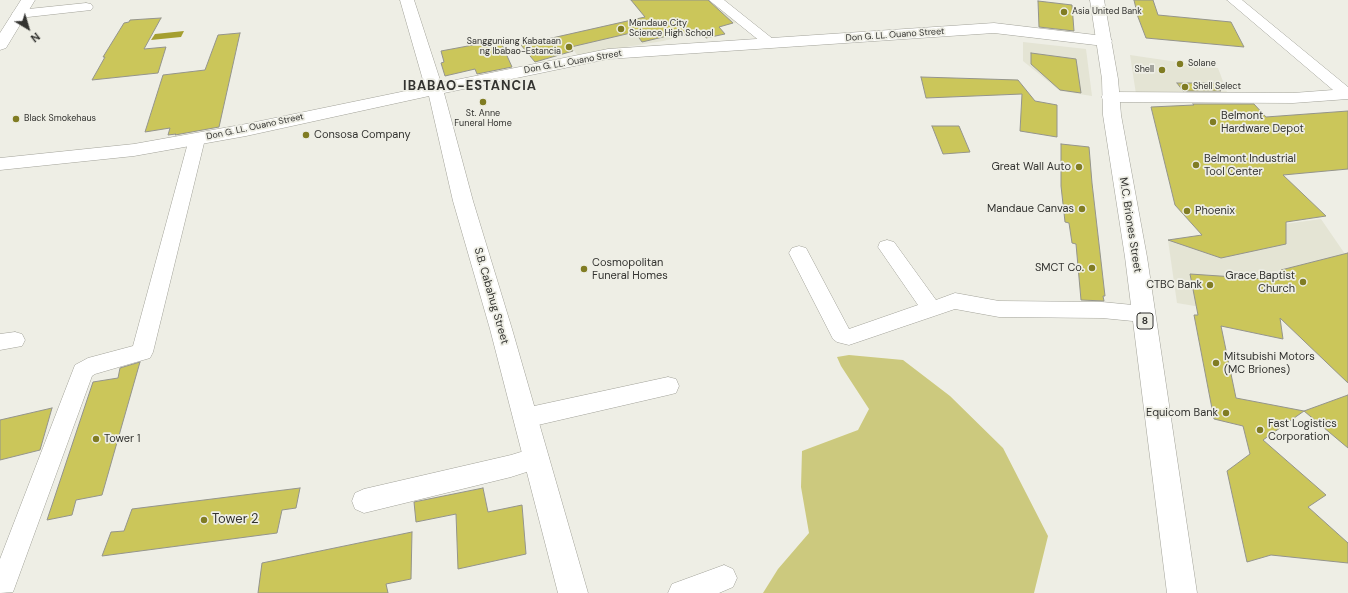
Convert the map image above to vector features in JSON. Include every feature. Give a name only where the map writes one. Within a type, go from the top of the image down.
[{"type":"street","points":[[0,45],[28,0]]},
{"type":"street","name":"S.B. Cabahug Street","points":[[407,0],[436,94],[463,201],[501,329],[573,593]]},
{"type":"street","points":[[716,0],[771,43]]},
{"type":"street","name":"M.C. Briones Street","points":[[1097,0],[1110,79],[1110,98],[1144,314],[1182,593]]},
{"type":"street","points":[[1234,0],[1347,94]]},
{"type":"street","points":[[19,14],[86,7]]},
{"type":"street","name":"Don G. LL. Ouano Street","points":[[0,164],[127,150],[197,139],[436,94],[566,65],[771,43],[996,35],[1105,46]]},
{"type":"street","name":"Don G. LL. Ouano Street","points":[[717,49],[871,40]]},
{"type":"street","points":[[1110,98],[1294,98],[1347,94]]},
{"type":"street","points":[[4,583],[84,371],[88,367],[142,352],[197,139]]},
{"type":"street","points":[[887,247],[932,308]]},
{"type":"street","points":[[799,253],[840,333],[849,337],[955,301],[999,309],[1102,310],[1144,314]]},
{"type":"street","points":[[525,418],[668,386]]},
{"type":"street","points":[[364,501],[511,466],[537,458]]},
{"type":"street","points":[[681,593],[724,578]]},
{"type":"shaded area","points":[[710,0],[739,22],[663,41],[577,55],[568,41],[538,48],[532,42],[644,17],[631,1]]},
{"type":"shaded area","points":[[184,31],[181,37],[151,40],[155,34]]},
{"type":"shaded area","points":[[1023,42],[1086,49],[1092,96],[1060,91],[1023,61]]},
{"type":"shaded area","points":[[1130,55],[1218,68],[1227,92],[1136,94]]},
{"type":"shaded area","points":[[1321,219],[1345,254],[1218,310],[1177,303],[1168,240]]},
{"type":"shaded area","points":[[849,355],[903,360],[950,396],[1003,448],[1048,536],[1034,593],[763,593],[778,569],[809,533],[801,487],[802,451],[858,430],[869,409],[841,366],[837,357]]},
{"type":"building","points":[[631,0],[708,0],[733,23],[719,27],[725,34],[706,38],[700,31],[682,36],[680,33],[642,42],[635,32],[571,47],[573,51],[535,62],[521,45],[645,17]]},
{"type":"building","points":[[1134,0],[1153,0],[1158,15],[1231,22],[1244,47],[1146,38],[1138,17]]},
{"type":"building","points":[[1038,1],[1072,5],[1074,31],[1039,27]]},
{"type":"building","points":[[161,18],[144,49],[166,47],[158,73],[92,80],[105,57],[103,57],[124,23],[129,22],[130,20]]},
{"type":"building","points":[[240,33],[219,127],[175,135],[176,134],[168,135],[170,128],[145,132],[163,75],[205,70],[218,35]]},
{"type":"building","points":[[500,40],[512,67],[477,74],[475,69],[445,76],[441,63],[444,62],[441,51]]},
{"type":"building","points":[[1031,53],[1076,59],[1081,93],[1060,90],[1031,64]]},
{"type":"building","points":[[921,77],[1018,80],[1035,101],[1057,105],[1057,137],[1020,131],[1022,94],[926,98]]},
{"type":"building","points":[[1177,83],[1214,83],[1221,91],[1183,91]]},
{"type":"building","points":[[1193,104],[1254,104],[1266,117],[1348,111],[1348,169],[1283,175],[1326,216],[1286,222],[1286,244],[1221,258],[1168,240],[1202,235],[1175,205],[1151,107],[1194,105]]},
{"type":"building","points":[[932,126],[959,126],[970,152],[943,154]]},
{"type":"building","points":[[1061,144],[1089,147],[1105,296],[1103,296],[1104,301],[1081,300],[1076,244],[1072,243],[1069,223],[1065,222],[1061,186]]},
{"type":"building","points":[[1348,253],[1348,383],[1280,318],[1283,339],[1221,326],[1236,398],[1304,411],[1263,440],[1326,495],[1308,507],[1348,543],[1348,563],[1271,555],[1247,562],[1227,471],[1250,454],[1243,426],[1214,419],[1194,315],[1198,315],[1190,274],[1279,280],[1281,270]]},
{"type":"building","name":"Tower 1","points":[[140,362],[102,495],[76,500],[72,515],[47,520],[93,382],[118,378],[120,368]]},
{"type":"building","points":[[1348,395],[1348,448],[1304,411]]},
{"type":"building","points":[[52,408],[40,450],[0,460],[0,420]]},
{"type":"building","name":"Tower 2","points":[[300,488],[296,508],[282,510],[277,533],[102,556],[111,532],[124,531],[132,509]]},
{"type":"building","points":[[483,488],[488,512],[522,505],[526,554],[458,569],[456,514],[416,522],[414,502]]},
{"type":"building","points":[[412,532],[411,579],[386,584],[388,593],[258,593],[262,563]]},
{"type":"place","name":"Asia United Bank","points":[[1064,12]]},
{"type":"place","name":"Mandaue City Science High School","points":[[621,29]]},
{"type":"place","name":"Sangguniang Kabataan ng Ibabao-Estancia","points":[[569,47]]},
{"type":"place","name":"Solane","points":[[1180,64]]},
{"type":"place","name":"Shell","points":[[1162,70]]},
{"type":"place","name":"Shell Select","points":[[1185,87]]},
{"type":"place","name":"St. Anne Funeral Home","points":[[483,102]]},
{"type":"place","name":"Black Smokehaus","points":[[16,119]]},
{"type":"place","name":"Belmont Hardware Depot","points":[[1213,122]]},
{"type":"place","name":"Consosa Company","points":[[306,135]]},
{"type":"place","name":"Belmont Industrial Tool Center","points":[[1196,165]]},
{"type":"place","name":"Great Wall Auto","points":[[1079,167]]},
{"type":"place","name":"Mandaue Canvas","points":[[1082,209]]},
{"type":"place","name":"Phoenix","points":[[1187,211]]},
{"type":"place","name":"SMCT Co.","points":[[1092,268]]},
{"type":"place","name":"Cosmopolitan Funeral Homes","points":[[584,269]]},
{"type":"place","name":"Grace Baptist Church","points":[[1303,282]]},
{"type":"place","name":"CTBC Bank","points":[[1210,285]]},
{"type":"place","name":"Mitsubishi Motors (MC Briones)","points":[[1216,363]]},
{"type":"place","name":"Equicom Bank","points":[[1226,413]]},
{"type":"place","name":"Fast Logistics Corporation","points":[[1260,430]]},
{"type":"place","name":"Tower 1","points":[[96,439]]},
{"type":"place","name":"Tower 2","points":[[204,520]]},
{"type":"district","name":"IBABAO-ESTANCIA","points":[[470,87]]}]
